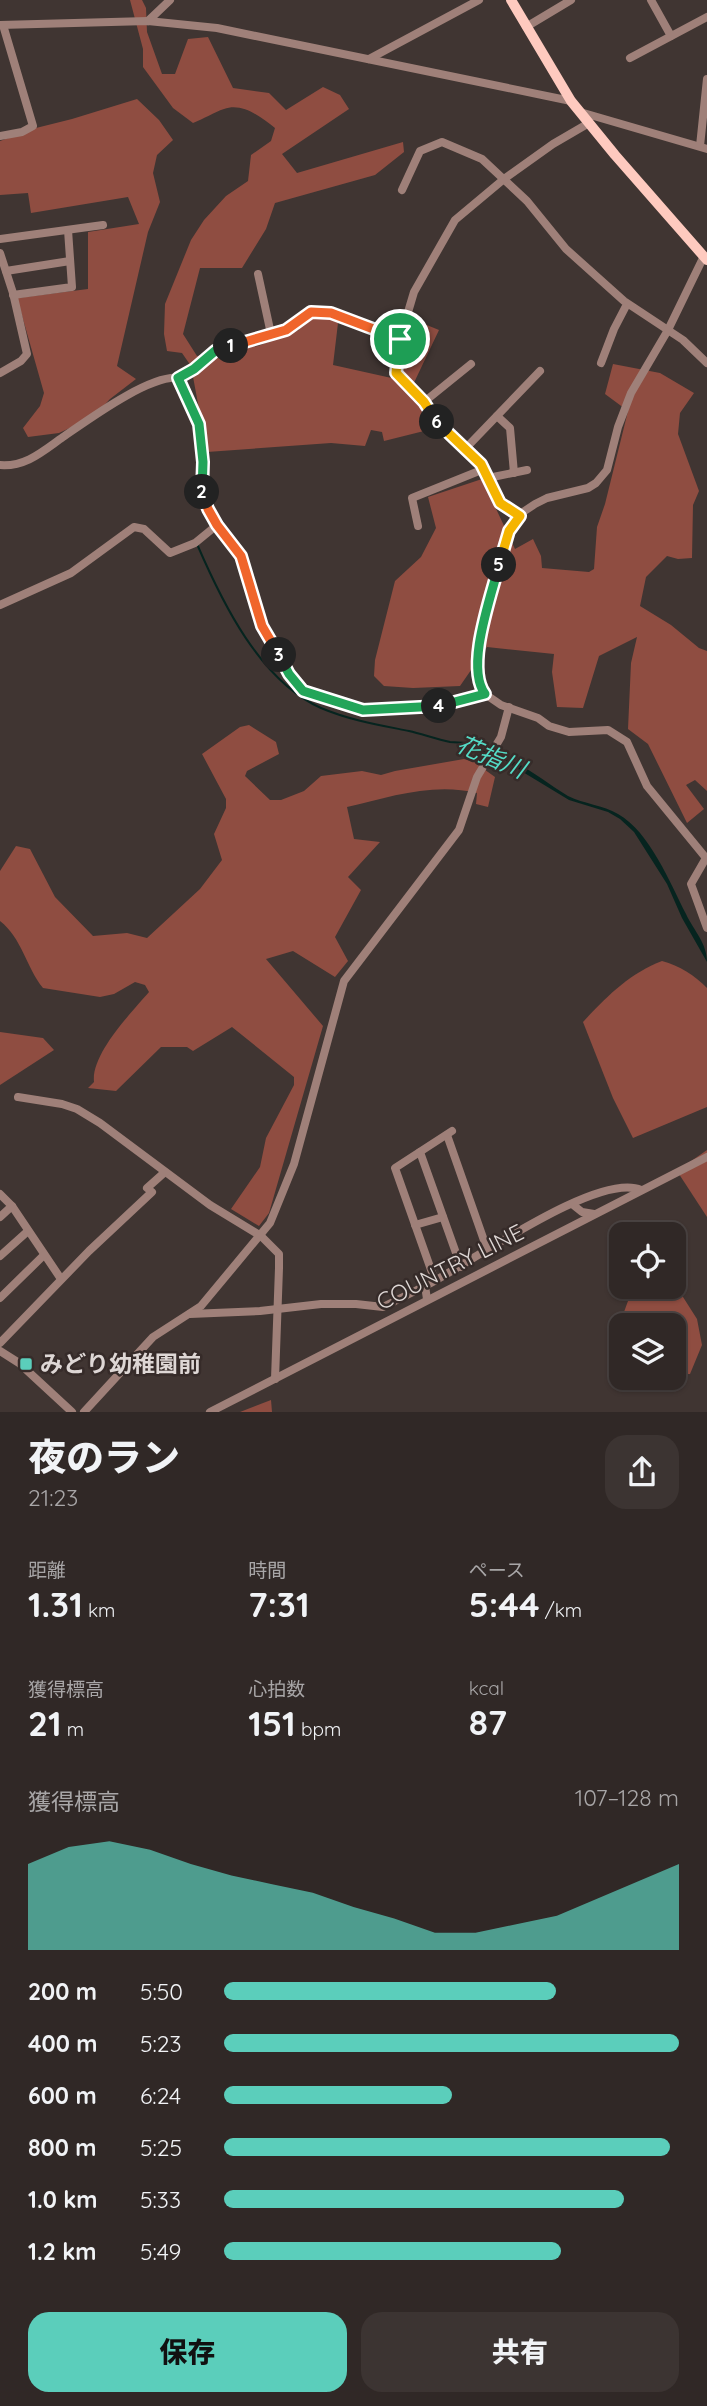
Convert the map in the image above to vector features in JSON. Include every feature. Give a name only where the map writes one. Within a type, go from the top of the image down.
[{"type":"main road","points":[[511,0],[571,101],[706,258]]},
{"type":"street","points":[[148,21],[170,0]]},
{"type":"street","points":[[369,59],[479,0]]},
{"type":"street","points":[[526,27],[571,0]]},
{"type":"street","points":[[651,0],[671,36]]},
{"type":"street","points":[[630,58],[707,17]]},
{"type":"street","points":[[0,136],[22,132],[33,126],[1,25],[148,21],[217,28],[571,101]]},
{"type":"street","points":[[580,112],[703,147],[707,79]]},
{"type":"street","points":[[520,516],[500,503],[486,473],[439,424],[424,402],[396,373],[400,339],[414,292],[454,220],[503,179],[589,123]]},
{"type":"street","points":[[402,190],[420,151],[442,142],[482,159],[527,201],[566,249],[627,304],[683,340],[707,363]]},
{"type":"street","points":[[0,239],[103,225]]},
{"type":"street","points":[[13,295],[72,287],[68,230]]},
{"type":"street","points":[[0,253],[27,354],[21,361],[0,373]]},
{"type":"street","points":[[706,258],[631,393],[618,427],[607,470],[602,478],[588,488],[541,501],[520,516],[505,540],[477,654],[479,684],[485,694],[509,707],[527,712],[549,726],[569,732],[608,730],[628,742],[647,786],[706,858],[691,884],[707,928]]},
{"type":"street","points":[[6,271],[70,261]]},
{"type":"street","points":[[258,274],[271,334]]},
{"type":"street","points":[[601,363],[627,304]]},
{"type":"street","points":[[0,465],[9,466],[32,460],[153,381],[178,378],[194,369],[215,351],[292,327],[311,312],[347,318],[400,339]]},
{"type":"street","points":[[424,402],[471,364]]},
{"type":"street","points":[[465,449],[540,371]]},
{"type":"street","points":[[178,378],[199,424],[203,462],[202,492],[208,509],[241,556],[262,626],[289,674],[303,691],[363,710],[435,707],[485,694]]},
{"type":"street","points":[[497,416],[510,428],[514,473]]},
{"type":"street","points":[[418,526],[412,498],[486,473],[527,470]]},
{"type":"street","points":[[0,605],[71,573],[134,527],[144,529],[170,554],[195,542],[217,525]]},
{"type":"street","points":[[84,1412],[153,1337],[190,1314],[211,1296],[270,1223],[294,1164],[344,981],[459,831],[477,777],[501,737],[509,707]]},
{"type":"street","points":[[18,1097],[77,1109],[117,1135],[210,1205],[261,1236],[279,1254],[275,1379]]},
{"type":"street","points":[[435,1281],[395,1168],[449,1133],[487,1249]]},
{"type":"street","points":[[420,1152],[461,1267]]},
{"type":"street","name":"COUNTRY LINE","points":[[210,1412],[707,1157]]},
{"type":"street","points":[[0,1343],[61,1279],[152,1192],[147,1188],[165,1172]]},
{"type":"street","points":[[190,1314],[321,1304],[383,1307],[461,1267],[542,1216],[620,1188],[634,1187],[642,1190]]},
{"type":"street","points":[[0,1194],[12,1206],[61,1279]]},
{"type":"street","points":[[572,1204],[582,1212],[594,1214]]},
{"type":"street","points":[[0,1217],[12,1206]]},
{"type":"street","points":[[415,1225],[443,1217]]},
{"type":"street","points":[[0,1256],[28,1231]]},
{"type":"street","points":[[0,1298],[44,1255]]},
{"type":"street","points":[[425,1286],[427,1299]]},
{"type":"street","points":[[0,1351],[19,1363],[72,1412]]},
{"type":"shaded area","points":[[130,0],[142,0],[146,8],[147,32],[162,74],[175,74],[188,39],[208,37],[233,88],[269,93],[286,110],[323,87],[340,95],[349,109],[282,154],[297,173],[403,142],[404,152],[375,175],[275,203],[266,229],[242,268],[200,268],[183,334],[197,356],[258,346],[299,330],[300,312],[323,316],[338,323],[333,365],[396,379],[407,317],[439,330],[411,389],[436,428],[384,441],[382,432],[371,430],[365,446],[331,443],[207,452],[191,366],[182,353],[167,351],[164,334],[165,304],[191,240],[204,220],[226,196],[248,181],[251,155],[271,141],[275,128],[245,109],[231,107],[193,123],[173,108],[143,67],[143,49]]},
{"type":"shaded area","points":[[137,99],[159,120],[173,140],[157,155],[153,173],[160,202],[148,232],[117,366],[136,379],[110,399],[93,417],[59,433],[28,437],[23,428],[40,406],[44,393],[17,298],[88,289],[88,232],[139,224],[128,197],[31,213],[28,193],[0,195],[0,141]]},
{"type":"shaded area","points":[[613,364],[660,373],[694,393],[680,413],[678,434],[699,491],[693,505],[692,558],[678,559],[667,556],[646,577],[640,606],[707,651],[707,791],[695,780],[686,785],[704,809],[687,823],[648,744],[628,729],[631,663],[637,637],[599,656],[583,708],[557,707],[552,672],[554,654],[487,647],[460,686],[384,686],[374,676],[375,660],[395,581],[421,557],[436,528],[428,497],[482,479],[515,549],[533,539],[541,556],[542,568],[589,572],[594,569],[597,527],[628,411],[605,394]]},
{"type":"shaded area","points":[[249,725],[276,742],[279,754],[247,771],[245,776],[270,800],[281,800],[304,791],[321,776],[362,771],[381,775],[464,759],[474,762],[495,777],[488,807],[476,804],[477,793],[444,789],[395,795],[347,807],[354,839],[380,842],[348,877],[361,890],[335,937],[348,961],[335,977],[293,951],[266,959],[323,1026],[269,1213],[259,1226],[231,1209],[260,1167],[266,1138],[294,1085],[294,1077],[232,1027],[193,1051],[187,1047],[161,1047],[116,1091],[88,1088],[94,1082],[95,1071],[105,1047],[149,992],[145,985],[135,982],[114,994],[100,997],[43,988],[14,936],[0,921],[0,871],[16,846],[30,849],[55,897],[93,936],[127,933],[147,938],[200,889],[222,860],[214,834],[226,808],[226,799],[202,754],[240,727]]},
{"type":"shaded area","points":[[662,961],[675,965],[707,988],[707,1107],[633,1138],[613,1098],[583,1022],[629,979]]},
{"type":"shaded area","points":[[0,1032],[43,1038],[54,1050],[0,1085]]},
{"type":"shaded area","points":[[707,1150],[707,1217],[677,1171]]},
{"type":"shaded area","points":[[629,1299],[684,1299],[697,1319],[702,1345],[690,1374],[686,1374],[686,1313],[624,1313]]},
{"type":"shaded area","points":[[271,1400],[272,1412],[240,1412]]},
{"type":"water","name":"花指川","points":[[509,759],[568,796],[618,814],[640,833],[658,859],[702,943],[707,962],[682,918],[667,884],[634,832],[608,812],[569,800],[508,763]]},
{"type":"waterway","name":"花指川","points":[[197,544],[218,590],[246,638],[279,679],[299,696],[342,716],[450,742],[466,743],[486,753]]},
{"type":"waterway","name":"花指川","points":[[495,756],[509,761]]},
{"type":"place","name":"みどり幼稚園前","points":[[26,1364]]},
{"type":"route","points":[[311,312],[331,313],[400,339],[396,373],[424,402],[439,424],[481,464],[500,503],[520,516],[505,540],[477,654],[479,684],[485,694],[435,707],[363,710],[303,691],[289,674],[262,626],[241,556],[217,525],[202,492],[203,462],[199,424],[178,378],[194,369],[215,351],[286,330],[311,312]]}]
